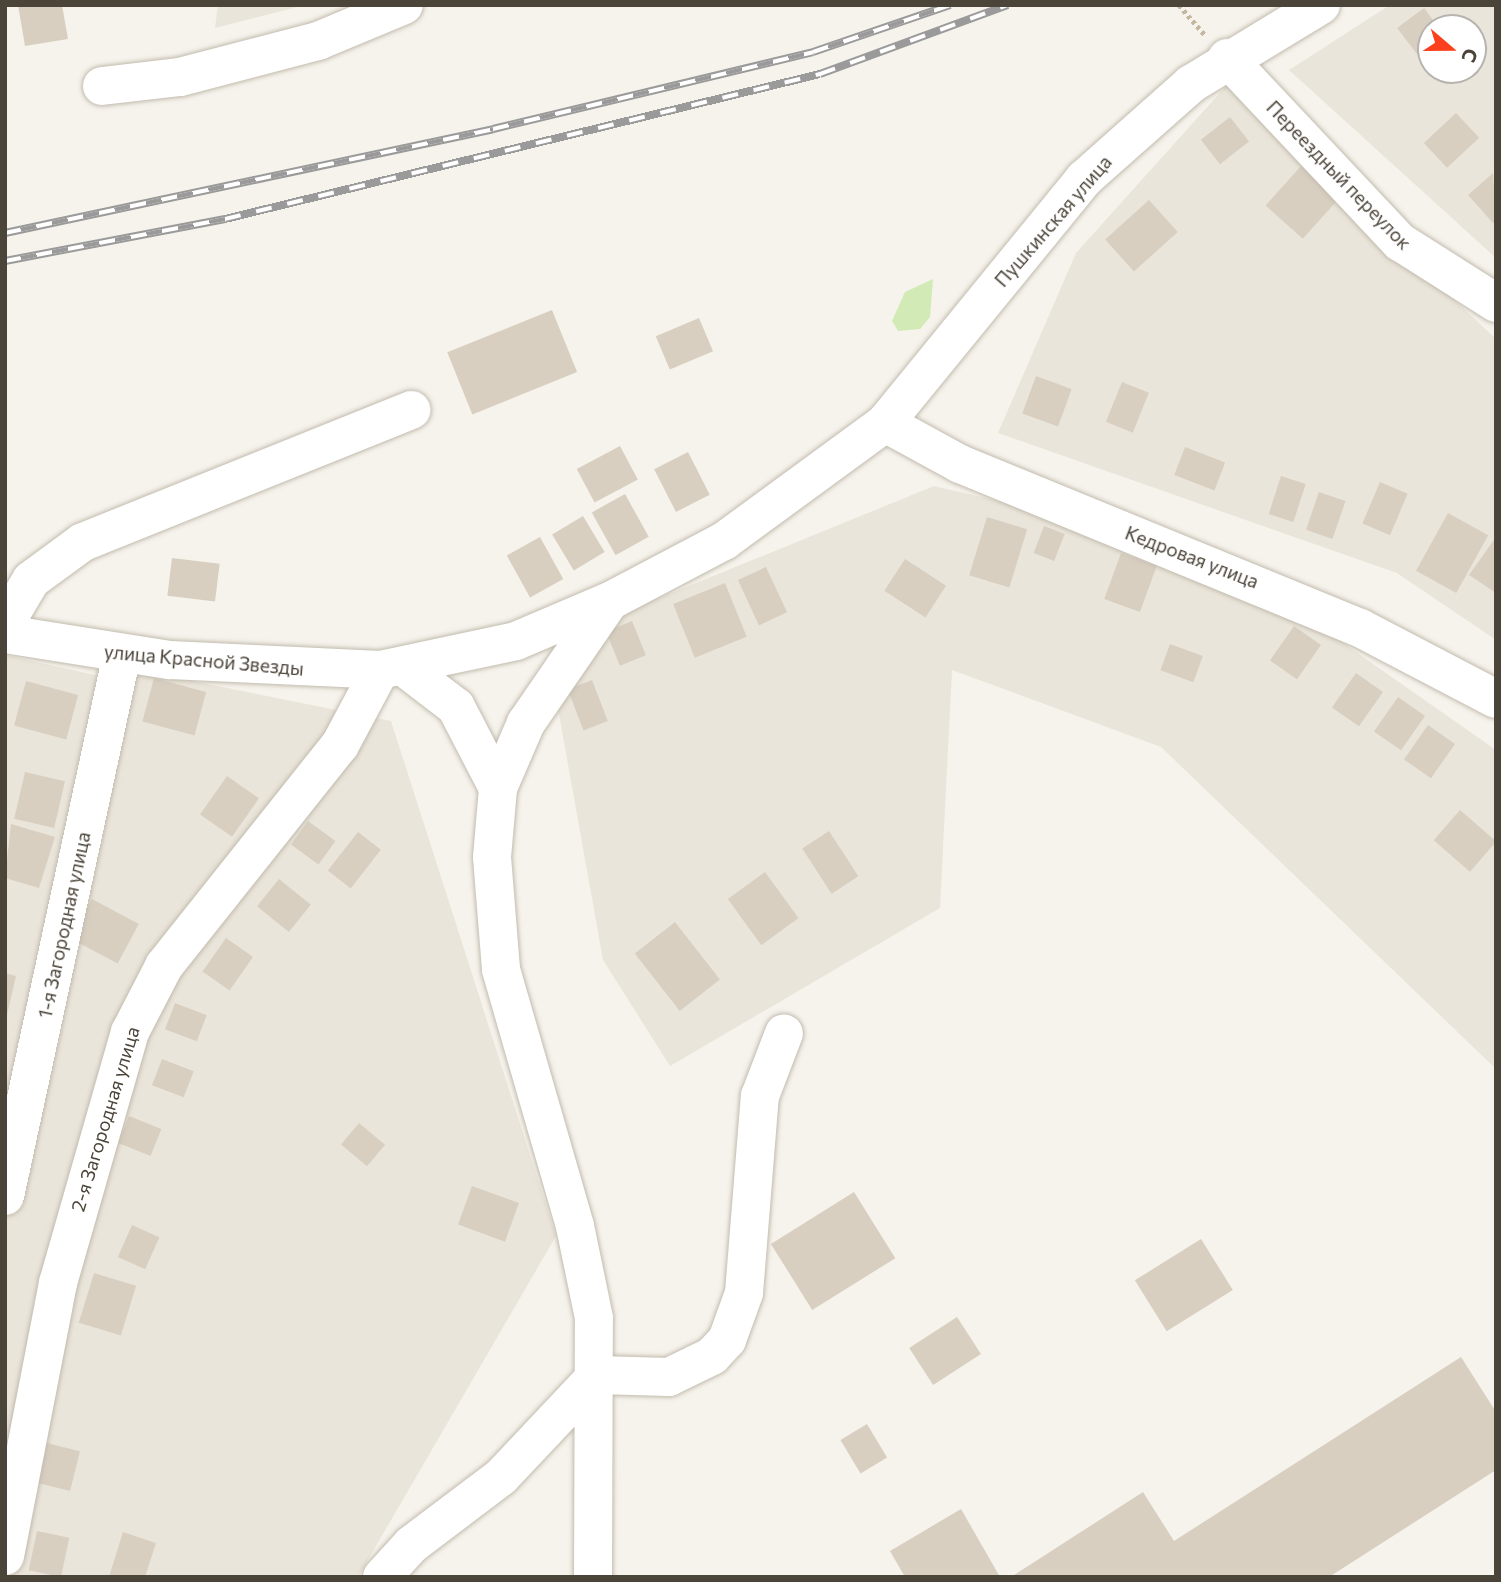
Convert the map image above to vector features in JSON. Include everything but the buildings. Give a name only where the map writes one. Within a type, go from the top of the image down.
[{"type":"street","points":[[102,86],[180,77],[318,41],[404,5]]},
{"type":"street","name":"Пушкинская улица","points":[[612,600],[724,541],[885,423],[1084,179],[1141,124],[1227,58],[1321,5]]},
{"type":"street","name":"Переездный переулок","points":[[1227,58],[1400,243],[1496,303]]},
{"type":"street","points":[[5,624],[31,580],[83,542],[412,410]]},
{"type":"street","name":"Кедровая улица","points":[[885,423],[971,469],[1360,628],[1496,699]]},
{"type":"street","points":[[593,1577],[597,1375],[594,1318],[575,1226],[501,969],[492,857],[498,788],[540,696],[612,600]]},
{"type":"street","name":"улица Красной Звезды","points":[[5,634],[122,654],[257,668],[392,669],[516,641],[612,600]]},
{"type":"street","name":"1-я Загородная улица","points":[[5,1196],[122,654]]},
{"type":"street","points":[[392,669],[456,707],[498,788]]},
{"type":"street","name":"2-я Загородная улица","points":[[5,1556],[58,1283],[130,1032],[164,966],[340,746],[392,669]]},
{"type":"street","points":[[382,1577],[411,1545],[501,1477],[597,1375],[669,1377],[712,1356],[727,1340],[744,1293],[760,1096],[784,1033]]},
{"type":"shaded area","points":[[218,5],[305,5],[215,28]]},
{"type":"shaded area","points":[[1390,5],[1496,5],[1496,258],[1289,70]]},
{"type":"shaded area","points":[[1227,85],[1496,339],[1496,640],[1397,573],[998,433],[1076,253]]},
{"type":"shaded area","points":[[934,486],[1110,527],[1326,631],[1496,750],[1496,1069],[1161,747],[952,670],[940,908],[670,1066],[603,960],[554,686],[608,619]]},
{"type":"shaded area","points":[[5,655],[99,676],[5,1109]]},
{"type":"shaded area","points":[[128,668],[391,721],[556,1236],[358,1577],[5,1577],[5,1199]]},
{"type":"green space","points":[[933,279],[930,317],[920,329],[898,331],[892,321],[905,292]]},
{"type":"railway","points":[[5,233],[493,129],[813,52],[950,5]]},
{"type":"railway","points":[[5,261],[225,219],[820,74],[1008,5]]}]
